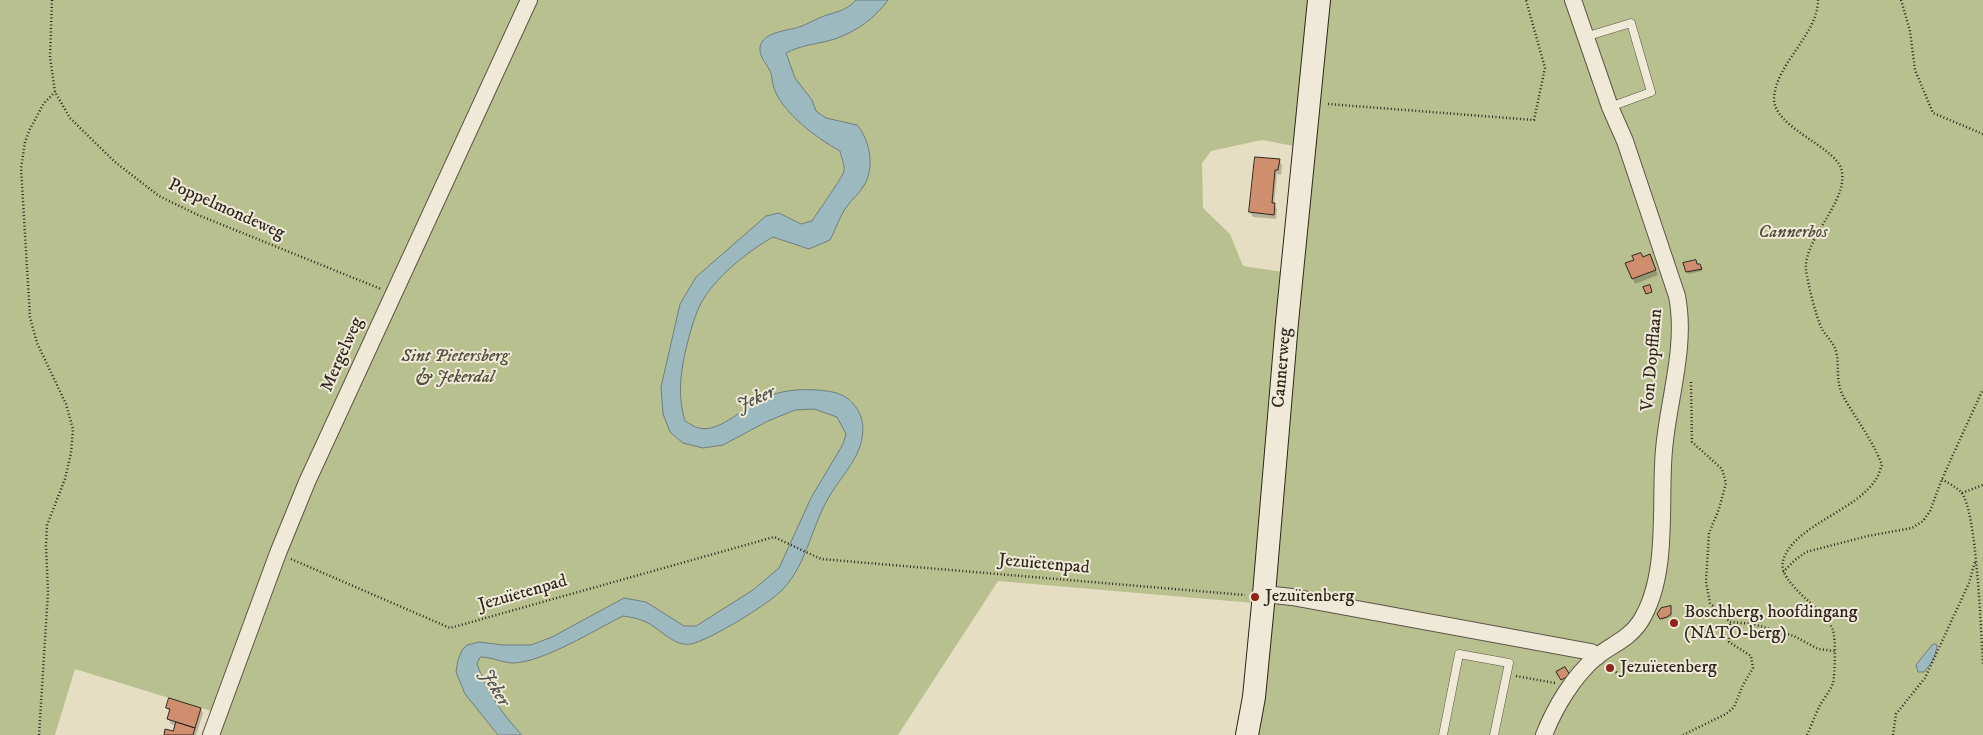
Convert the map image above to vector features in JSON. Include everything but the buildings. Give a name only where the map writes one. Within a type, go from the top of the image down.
[{"type":"main road","name":"Cannerweg","points":[[1247,735],[1254,696],[1264,594],[1318,0]]},
{"type":"street","name":"Mergelweg","points":[[211,735],[278,554],[307,482],[529,0]]},
{"type":"street","name":"Von Dopfflaan","points":[[1544,735],[1551,717],[1573,684],[1597,657],[1618,644],[1640,623],[1646,611],[1661,550],[1664,451],[1680,318],[1677,296],[1625,140],[1610,107],[1573,0]]},
{"type":"street","points":[[1264,594],[1292,596],[1590,652],[1597,657]]},
{"type":"lane","points":[[1585,37],[1631,23],[1650,92],[1610,107]]},
{"type":"lane","points":[[1443,735],[1460,654],[1509,664],[1494,735]]},
{"type":"path","name":"Poppelmondeweg","points":[[52,0],[50,57],[56,92],[70,118],[115,162],[159,196],[198,214],[393,294]]},
{"type":"path","points":[[1308,103],[1534,120],[1545,68],[1526,0]]},
{"type":"path","points":[[1807,735],[1819,707],[1833,683],[1833,630],[1816,607],[1794,588],[1784,572],[1782,562],[1789,548],[1806,532],[1864,493],[1876,479],[1882,465],[1875,446],[1843,396],[1838,382],[1835,349],[1822,327],[1806,269],[1810,250],[1837,199],[1841,183],[1841,169],[1834,158],[1793,127],[1782,115],[1774,101],[1776,88],[1792,54],[1805,36],[1818,12],[1818,0]]},
{"type":"path","points":[[1901,0],[1910,31],[1915,70],[1933,113],[1983,134]]},
{"type":"path","points":[[39,735],[48,592],[47,525],[65,479],[71,453],[73,429],[66,404],[37,343],[30,317],[21,168],[30,129],[44,103],[56,92]]},
{"type":"path","points":[[1675,370],[1691,373],[1692,442],[1722,468],[1726,483],[1719,509],[1708,533],[1706,582],[1710,604],[1730,622],[1753,624],[1794,636],[1818,649],[1834,651]]},
{"type":"path","points":[[1784,572],[1806,552],[1868,536],[1912,528],[1923,521],[1930,512],[1942,479],[1983,389]]},
{"type":"path","points":[[1942,479],[1962,493],[1971,525],[1976,560],[1983,664]]},
{"type":"path","points":[[1962,493],[1983,485]]},
{"type":"path","name":"Jezuïetenpad","points":[[278,554],[450,628],[774,537],[821,559],[1252,596],[1264,594]]},
{"type":"path","points":[[1893,735],[1896,714],[1925,678],[1969,583],[1976,560]]},
{"type":"path","points":[[1683,735],[1726,714],[1734,707],[1743,685],[1753,668],[1751,656],[1729,642],[1730,622]]},
{"type":"path","points":[[1528,678],[1548,683]]},
{"type":"green space","name":"Sint Pietersberg & Jekerdal","points":[[0,0],[1983,0],[1983,735],[1238,735],[1254,603],[998,581],[898,735],[201,735],[211,711],[75,669],[55,735],[0,735]],"holes":[[[1262,140],[1294,146],[1283,272],[1243,266],[1230,234],[1203,208],[1202,163],[1211,151]]]},
{"type":"water","points":[[856,0],[888,0],[871,19],[851,32],[835,39],[804,46],[786,53],[795,78],[812,100],[816,111],[826,118],[857,125],[862,132],[866,139],[870,156],[867,180],[845,209],[830,240],[809,249],[773,237],[732,266],[713,285],[700,305],[693,323],[685,353],[680,387],[685,421],[697,428],[707,429],[725,422],[759,400],[779,393],[792,390],[811,390],[840,394],[852,402],[861,416],[863,432],[857,453],[823,508],[804,556],[792,578],[767,603],[712,636],[691,644],[679,643],[645,622],[623,616],[554,651],[526,661],[510,663],[480,657],[477,664],[490,693],[522,735],[498,735],[465,694],[456,672],[462,650],[467,645],[479,642],[503,645],[531,645],[552,637],[624,598],[646,602],[684,626],[696,626],[753,590],[779,568],[811,498],[843,444],[846,434],[837,417],[814,409],[795,410],[768,421],[723,445],[703,448],[683,443],[670,432],[663,414],[661,387],[680,304],[696,277],[766,216],[779,213],[801,224],[812,221],[843,174],[844,166],[840,151],[808,130],[788,111],[780,100],[775,90],[772,75],[760,51],[761,45],[768,36],[802,26],[844,9]]},
{"type":"water","points":[[1932,645],[1937,645],[1931,663],[1924,672],[1918,672],[1916,665]]},
{"type":"place","name":"Jezuïtenberg","points":[[1255,597]]},
{"type":"place","name":"Boschberg, hoofdingang (NATO-berg)","points":[[1674,623]]},
{"type":"place","name":"Jezuïetenberg","points":[[1610,668]]},
{"type":"park label","name":"Cannerbos","points":[[1793,233]]},
{"type":"water label","name":"Jeker","points":[[756,400]]},
{"type":"water label","name":"Jeker","points":[[494,688]]}]
